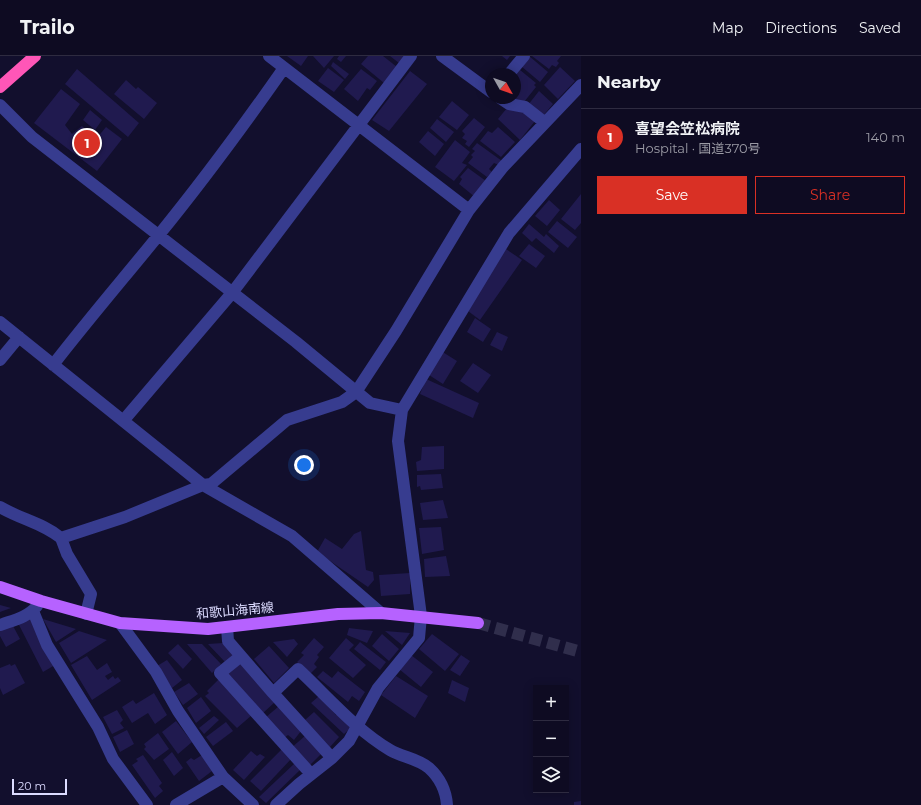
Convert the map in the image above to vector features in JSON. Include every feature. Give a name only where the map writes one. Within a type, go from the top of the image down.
[{"type":"highway","points":[[0,87],[35,56]]},
{"type":"main road","name":"和歌山海南線","points":[[0,587],[41,601],[120,623],[208,629],[338,614],[381,613],[478,623]]},
{"type":"street","points":[[269,56],[469,210]]},
{"type":"street","points":[[123,421],[232,293],[358,125],[412,56]]},
{"type":"street","points":[[442,56],[485,88]]},
{"type":"street","points":[[514,68],[524,56]]},
{"type":"street","points":[[53,365],[100,305],[159,235],[243,126],[284,68]]},
{"type":"street","points":[[61,538],[125,517],[203,485],[211,484],[287,420],[342,402],[356,392],[396,331],[469,210],[503,166],[581,85]]},
{"type":"street","points":[[509,104],[525,107],[544,122]]},
{"type":"street","points":[[0,105],[32,137],[296,342],[370,403],[402,410]]},
{"type":"street","points":[[276,805],[311,774],[332,758],[349,741],[378,688],[419,638],[421,616],[398,441],[402,410],[509,234],[581,149]]},
{"type":"street","points":[[0,322],[203,485],[292,536],[381,613]]},
{"type":"street","points":[[0,360],[19,338]]},
{"type":"street","points":[[0,507],[16,516],[50,529],[61,538],[67,554],[91,594],[86,614]]},
{"type":"street","points":[[0,625],[22,618],[33,611],[41,601]]},
{"type":"street","points":[[33,611],[47,645],[98,727],[113,759],[147,805]]},
{"type":"street","points":[[120,623],[156,672],[178,711],[223,776],[253,805]]},
{"type":"street","points":[[227,627],[228,641],[332,758]]},
{"type":"street","points":[[241,656],[220,673],[311,774]]},
{"type":"street","points":[[273,693],[298,669],[358,726],[390,750],[428,767],[437,776],[446,794],[447,805]]},
{"type":"street","points":[[176,805],[223,776]]},
{"type":"building","points":[[287,56],[308,56],[301,66]]},
{"type":"building","points":[[313,56],[334,56],[324,68]]},
{"type":"building","points":[[339,56],[346,56],[341,62],[337,59]]},
{"type":"building","points":[[368,56],[383,56],[397,67],[384,83],[361,64]]},
{"type":"building","points":[[390,56],[405,56],[399,63]]},
{"type":"building","points":[[502,56],[510,56],[507,60]]},
{"type":"building","points":[[529,56],[548,72],[540,82],[521,66]]},
{"type":"building","points":[[532,56],[561,56],[557,61],[559,63],[556,67],[552,65],[549,69]]},
{"type":"building","points":[[333,62],[349,74],[345,79],[331,66]]},
{"type":"building","points":[[560,67],[575,81],[558,99],[544,85]]},
{"type":"building","points":[[328,68],[344,80],[334,92],[318,81]]},
{"type":"building","points":[[77,69],[139,123],[128,137],[65,84]]},
{"type":"building","points":[[361,69],[377,81],[370,90],[367,88],[358,101],[344,89]]},
{"type":"building","points":[[410,71],[427,84],[389,131],[372,120]]},
{"type":"building","points":[[521,71],[536,83],[534,85],[536,87],[524,102],[521,101]]},
{"type":"building","points":[[126,80],[136,89],[138,87],[157,103],[144,119],[114,94]]},
{"type":"building","points":[[61,89],[80,104],[65,125],[72,134],[82,126],[96,139],[106,127],[122,139],[97,171],[34,123]]},
{"type":"building","points":[[539,91],[553,104],[542,117],[528,105]]},
{"type":"building","points":[[452,101],[469,115],[457,130],[439,117]]},
{"type":"building","points":[[507,108],[522,111],[535,121],[520,140],[498,119]]},
{"type":"building","points":[[90,110],[102,120],[95,130],[83,120]]},
{"type":"building","points":[[474,118],[485,127],[469,147],[465,144],[467,141],[462,138],[465,134],[462,131]]},
{"type":"building","points":[[437,119],[454,132],[446,142],[430,128]]},
{"type":"building","points":[[498,127],[515,142],[501,157],[480,141],[488,131],[492,133]]},
{"type":"building","points":[[428,131],[444,144],[435,156],[419,142]]},
{"type":"building","points":[[455,140],[470,152],[462,163],[467,165],[454,181],[435,167]]},
{"type":"building","points":[[477,143],[502,161],[499,165],[494,163],[489,169],[492,172],[487,177],[468,163],[473,157],[471,155],[475,151],[472,149]]},
{"type":"building","points":[[468,168],[486,181],[475,197],[459,184],[462,179],[460,177]]},
{"type":"building","points":[[581,194],[581,223],[575,230],[561,219]]},
{"type":"building","points":[[549,200],[560,210],[547,226],[535,216]]},
{"type":"building","points":[[557,221],[577,237],[568,248],[548,232]]},
{"type":"building","points":[[529,224],[544,237],[546,234],[559,246],[554,253],[536,238],[532,242],[522,233]]},
{"type":"building","points":[[529,244],[545,256],[536,268],[519,256]]},
{"type":"building","points":[[506,249],[522,260],[480,320],[464,308]]},
{"type":"building","points":[[475,318],[491,329],[483,342],[467,332]]},
{"type":"building","points":[[497,332],[508,337],[502,351],[490,345]]},
{"type":"building","points":[[441,351],[457,361],[443,384],[429,375]]},
{"type":"building","points":[[473,363],[491,375],[478,393],[460,381]]},
{"type":"building","points":[[426,379],[479,403],[473,418],[420,394]]},
{"type":"building","points":[[444,446],[444,469],[417,471],[416,462],[421,460],[422,447]]},
{"type":"building","points":[[441,474],[443,488],[421,490],[420,486],[417,487],[417,475]]},
{"type":"building","points":[[443,500],[448,518],[423,520],[420,503]]},
{"type":"building","points":[[441,527],[444,550],[422,554],[419,528]]},
{"type":"building","points":[[361,531],[366,570],[373,572],[374,580],[368,587],[317,552],[325,538],[342,549],[354,534]]},
{"type":"building","points":[[446,556],[450,576],[425,577],[424,559]]},
{"type":"building","points":[[410,573],[410,594],[381,596],[379,575]]},
{"type":"building","points":[[0,605],[11,608],[0,612]]},
{"type":"building","points":[[31,617],[55,665],[43,672],[18,623]]},
{"type":"building","points":[[43,619],[76,629],[56,642]]},
{"type":"building","points":[[12,624],[20,639],[6,647],[0,636],[0,630]]},
{"type":"building","points":[[349,628],[373,631],[367,643],[347,635]]},
{"type":"building","points":[[79,631],[107,640],[71,663],[59,643]]},
{"type":"building","points":[[385,631],[410,633],[402,645]]},
{"type":"building","points":[[382,634],[399,649],[389,661],[372,646]]},
{"type":"building","points":[[432,634],[459,654],[445,671],[419,649]]},
{"type":"building","points":[[314,638],[324,647],[317,655],[319,657],[314,664],[317,667],[310,674],[297,662],[304,655],[301,653]]},
{"type":"building","points":[[346,638],[354,645],[349,650],[366,665],[353,678],[329,658]]},
{"type":"building","points":[[294,639],[298,644],[287,657],[273,642]]},
{"type":"building","points":[[360,642],[386,662],[380,670],[354,649]]},
{"type":"building","points":[[223,643],[233,655],[225,662],[208,644]]},
{"type":"building","points":[[178,644],[192,659],[183,669],[168,653]]},
{"type":"building","points":[[187,644],[202,644],[221,664],[212,673]]},
{"type":"building","points":[[269,646],[289,668],[274,683],[254,659]]},
{"type":"building","points":[[411,655],[433,672],[421,687],[399,669]]},
{"type":"building","points":[[461,655],[470,661],[460,676],[450,670]]},
{"type":"building","points":[[87,656],[97,670],[107,663],[112,672],[105,676],[108,680],[113,676],[115,679],[118,677],[121,681],[92,700],[71,665]]},
{"type":"building","points":[[167,660],[182,680],[172,688],[157,666]]},
{"type":"building","points":[[241,663],[275,702],[263,713],[228,674]]},
{"type":"building","points":[[10,664],[11,666],[15,664],[25,683],[3,695],[0,688],[0,668]]},
{"type":"building","points":[[323,671],[332,678],[338,671],[365,692],[359,701],[352,696],[348,702],[317,677]]},
{"type":"building","points":[[396,676],[428,696],[415,718],[381,695]]},
{"type":"building","points":[[220,678],[252,715],[237,728],[205,696],[209,693],[207,691]]},
{"type":"building","points":[[452,680],[469,688],[465,702],[448,693]]},
{"type":"building","points":[[189,683],[198,694],[183,705],[174,692]]},
{"type":"building","points":[[154,693],[167,715],[155,724],[148,713],[132,723],[122,707],[133,700],[136,704]]},
{"type":"building","points":[[319,696],[336,715],[340,713],[354,725],[344,734],[311,703]]},
{"type":"building","points":[[201,697],[211,711],[196,723],[187,708]]},
{"type":"building","points":[[279,706],[301,731],[294,740],[288,735],[284,738],[265,718]]},
{"type":"building","points":[[117,710],[123,720],[120,723],[124,728],[112,734],[103,717]]},
{"type":"building","points":[[314,712],[339,737],[330,747],[305,720]]},
{"type":"building","points":[[214,716],[219,720],[204,734],[199,728]]},
{"type":"building","points":[[176,721],[192,742],[178,754],[162,732]]},
{"type":"building","points":[[226,722],[233,731],[213,746],[206,737]]},
{"type":"building","points":[[127,730],[134,744],[120,752],[113,737]]},
{"type":"building","points":[[158,733],[169,749],[154,760],[144,749],[146,747],[144,744]]},
{"type":"building","points":[[305,736],[322,753],[309,766],[291,748]]},
{"type":"building","points":[[282,749],[292,758],[261,791],[250,781]]},
{"type":"building","points":[[251,751],[257,756],[260,754],[265,757],[244,780],[233,770]]},
{"type":"building","points":[[172,752],[183,768],[174,776],[163,760]]},
{"type":"building","points":[[143,755],[162,783],[159,786],[163,791],[155,798],[132,765],[138,761],[136,759]]},
{"type":"building","points":[[202,755],[212,771],[199,781],[186,762],[191,758],[194,760]]},
{"type":"building","points":[[295,763],[301,769],[266,803],[259,797]]},
{"type":"building","points":[[581,801],[581,805],[574,805],[574,802]]},
{"type":"tunnel","points":[[478,623],[581,652]]},
{"type":"place","name":"喜望会笠松病院","points":[[87,143]]}]
